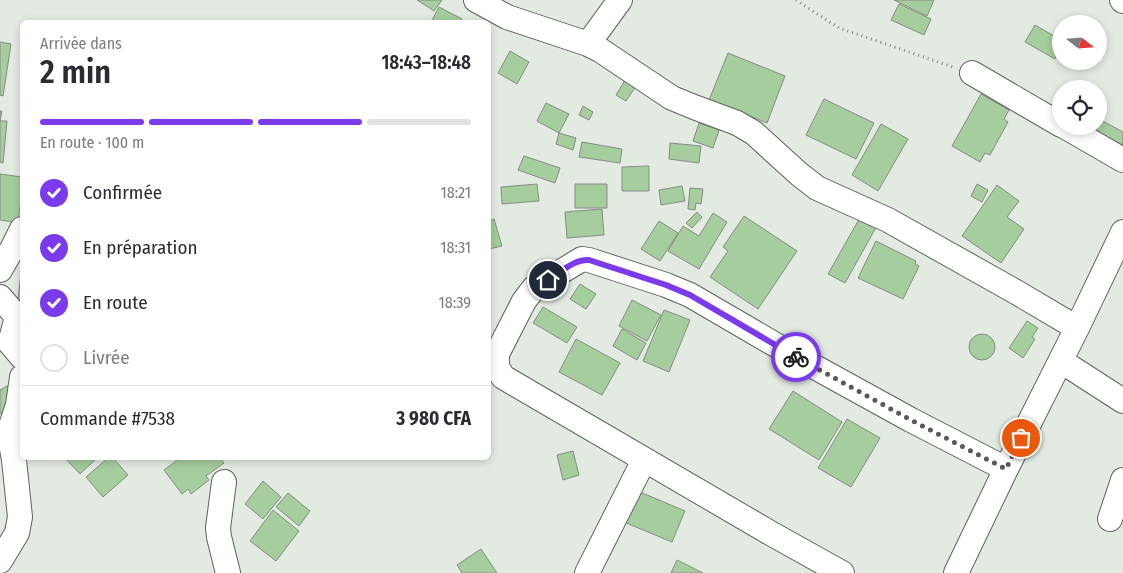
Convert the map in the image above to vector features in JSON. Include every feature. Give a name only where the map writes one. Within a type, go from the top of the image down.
[{"type":"street","points":[[476,0],[506,18],[588,44],[672,98],[737,123],[754,133],[817,188],[888,220],[1077,328]]},
{"type":"street","points":[[588,44],[620,0]]},
{"type":"street","points":[[972,73],[1052,119]]},
{"type":"street","points":[[1080,135],[1123,160]]},
{"type":"street","points":[[956,573],[1123,232]]},
{"type":"street","points":[[0,270],[20,233]]},
{"type":"street","points":[[842,573],[502,377],[497,367],[497,354],[524,301],[534,288],[582,259],[658,282],[690,295],[793,355],[911,420],[1006,469]]},
{"type":"street","points":[[0,297],[17,318],[10,343],[20,355]]},
{"type":"street","points":[[1061,361],[1123,401]]},
{"type":"street","points":[[0,561],[17,533],[20,517],[9,432],[18,405],[20,391]]},
{"type":"street","points":[[587,573],[644,460]]},
{"type":"street","points":[[1110,519],[1123,480]]},
{"type":"street","points":[[224,482],[218,528],[228,573]]},
{"type":"path","points":[[796,0],[840,28],[972,73]]},
{"type":"building","points":[[417,0],[442,0],[434,11]]},
{"type":"building","points":[[894,0],[934,0],[927,16]]},
{"type":"building","points":[[899,4],[931,19],[924,35],[891,20]]},
{"type":"building","points":[[439,7],[462,19],[461,20],[432,20]]},
{"type":"building","points":[[1035,25],[1052,35],[1052,57],[1025,42]]},
{"type":"building","points":[[0,42],[11,44],[3,96],[0,95]]},
{"type":"building","points":[[510,51],[529,62],[517,84],[498,73]]},
{"type":"building","points":[[728,53],[785,76],[767,123],[709,100]]},
{"type":"building","points":[[625,80],[636,86],[626,101],[616,95]]},
{"type":"building","points":[[981,94],[1009,110],[1004,119],[1008,122],[990,155],[985,153],[980,162],[952,146]]},
{"type":"building","points":[[824,99],[874,123],[856,159],[806,135]]},
{"type":"building","points":[[546,103],[569,114],[559,133],[537,121]]},
{"type":"building","points":[[583,106],[593,112],[589,120],[579,115]]},
{"type":"building","points":[[0,121],[7,121],[3,163],[0,162]]},
{"type":"building","points":[[699,123],[719,130],[713,148],[693,141]]},
{"type":"building","points":[[1107,123],[1123,132],[1123,150],[1097,135],[1107,135]]},
{"type":"building","points":[[881,124],[908,139],[878,191],[852,175]]},
{"type":"building","points":[[559,133],[576,138],[573,150],[556,144]]},
{"type":"building","points":[[582,142],[622,149],[620,163],[579,157]]},
{"type":"building","points":[[670,143],[701,146],[699,163],[669,159]]},
{"type":"building","points":[[524,156],[560,168],[555,183],[518,170]]},
{"type":"building","points":[[649,166],[649,191],[622,191],[622,167]]},
{"type":"building","points":[[0,174],[20,177],[18,223],[0,220]]},
{"type":"building","points":[[537,184],[539,201],[502,204],[501,187]]},
{"type":"building","points":[[575,184],[607,184],[607,208],[575,208]]},
{"type":"building","points":[[977,184],[988,190],[982,202],[971,196]]},
{"type":"building","points":[[997,185],[1019,201],[1007,217],[1024,229],[1001,263],[962,236]]},
{"type":"building","points":[[682,186],[685,201],[661,205],[659,190]]},
{"type":"building","points":[[690,188],[703,189],[701,204],[696,203],[695,210],[688,209]]},
{"type":"building","points":[[602,209],[604,235],[567,238],[565,212]]},
{"type":"building","points":[[697,212],[702,217],[692,228],[686,223]]},
{"type":"building","points":[[713,213],[727,222],[699,269],[668,251],[683,226],[699,236]]},
{"type":"building","points":[[862,214],[878,224],[845,283],[828,274]]},
{"type":"building","points":[[744,216],[797,251],[758,309],[710,277],[728,251],[723,247]]},
{"type":"building","points":[[494,219],[502,246],[491,249],[491,220]]},
{"type":"building","points":[[659,221],[678,233],[660,261],[641,249]]},
{"type":"building","points":[[876,241],[916,261],[915,264],[919,266],[903,299],[858,278]]},
{"type":"building","points":[[20,282],[20,310],[17,310]]},
{"type":"building","points":[[580,284],[596,294],[586,309],[570,299]]},
{"type":"building","points":[[632,300],[661,315],[647,341],[619,326]]},
{"type":"building","points":[[543,307],[577,327],[567,343],[533,323]]},
{"type":"building","points":[[664,310],[690,320],[669,372],[643,361]]},
{"type":"building","points":[[1027,321],[1038,328],[1032,337],[1035,339],[1023,358],[1009,348]]},
{"type":"building","points":[[622,329],[646,343],[637,360],[613,346]]},
{"type":"building","points":[[982,334],[991,338],[995,347],[991,356],[982,360],[973,356],[969,347],[973,338]]},
{"type":"building","points":[[576,339],[620,363],[602,395],[559,372]]},
{"type":"building","points":[[16,381],[18,403],[0,414],[0,390]]},
{"type":"building","points":[[793,391],[842,422],[819,460],[769,429]]},
{"type":"building","points":[[847,419],[880,438],[851,487],[818,468]]},
{"type":"building","points":[[573,451],[579,475],[563,480],[557,455]]},
{"type":"building","points":[[67,460],[95,460],[80,474]]},
{"type":"building","points":[[106,460],[115,460],[128,475],[103,497],[86,477]]},
{"type":"building","points":[[177,460],[222,460],[224,463],[206,476],[209,480],[191,494],[188,489],[182,494],[164,470]]},
{"type":"building","points":[[263,481],[281,497],[263,519],[245,504]]},
{"type":"building","points":[[633,489],[685,511],[672,542],[619,520]]},
{"type":"building","points":[[288,493],[310,511],[299,526],[276,507]]},
{"type":"building","points":[[273,510],[299,531],[276,561],[250,541]]},
{"type":"building","points":[[481,549],[497,573],[462,573],[457,565]]},
{"type":"building","points":[[677,560],[703,573],[671,573]]},
{"type":"way so far","points":[[796,357],[1006,469],[1021,438]]},
{"type":"route","points":[[548,280],[582,259],[589,260],[666,285],[690,295],[796,357]]}]
